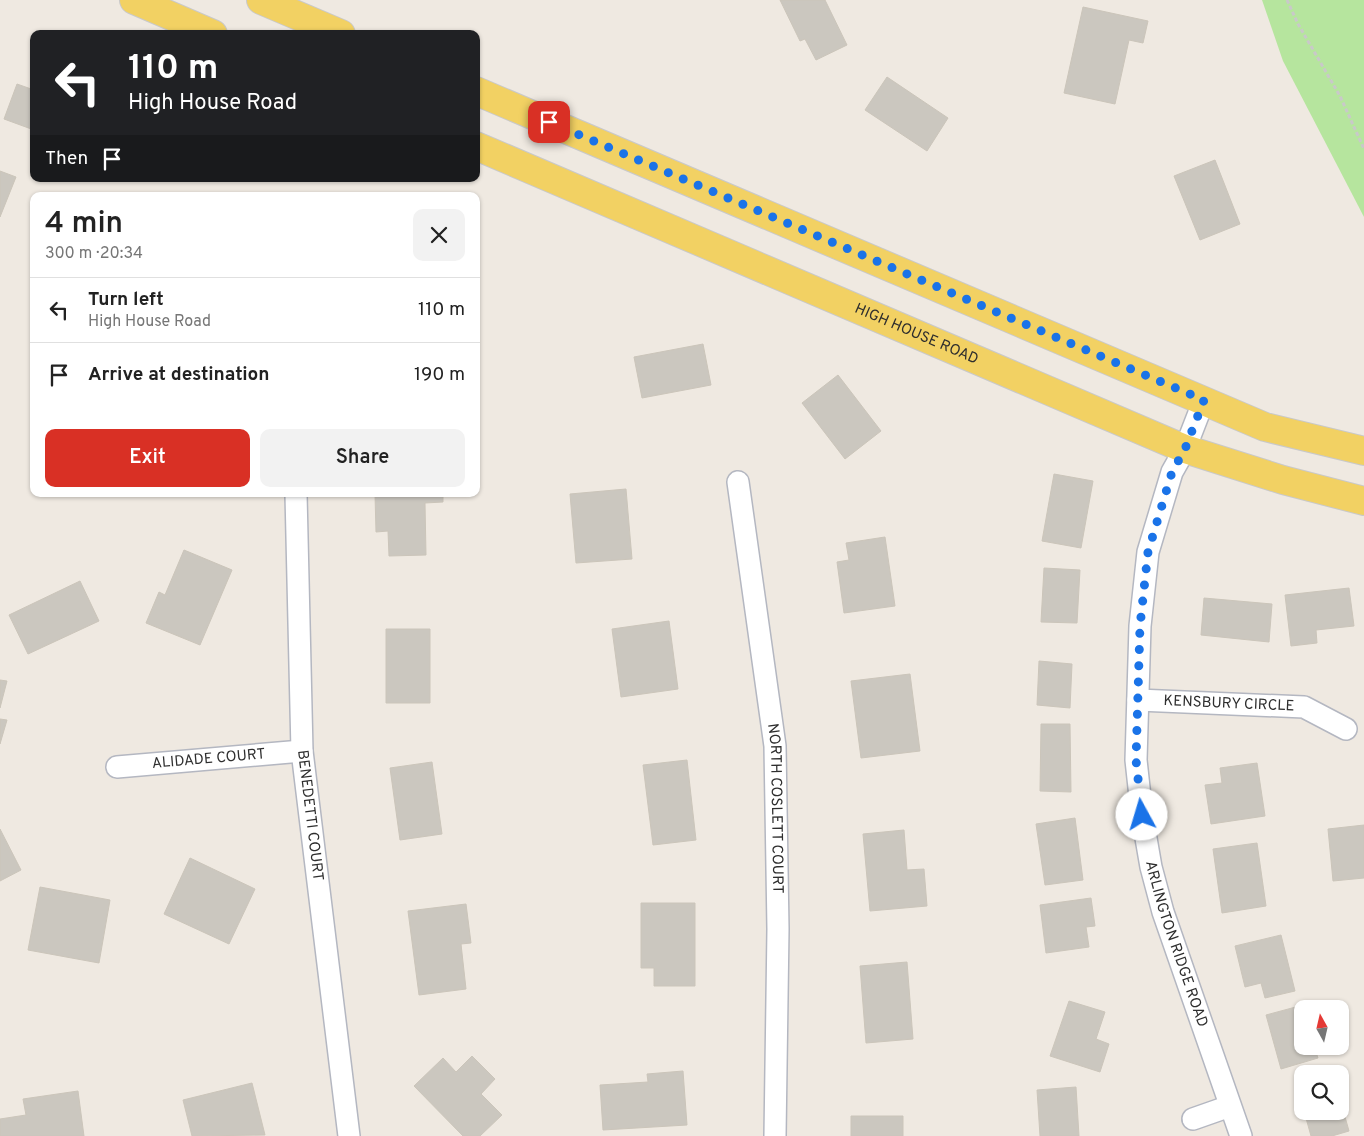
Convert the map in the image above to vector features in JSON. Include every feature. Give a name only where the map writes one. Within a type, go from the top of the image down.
[{"type":"main road","points":[[134,0],[204,30]]},
{"type":"main road","points":[[262,0],[332,30]]},
{"type":"main road","points":[[480,93],[1265,427],[1364,451]]},
{"type":"main road","name":"HIGH HOUSE ROAD","points":[[480,148],[1185,449],[1283,480],[1364,501]]},
{"type":"street","name":"ARLINGTON RIDGE ROAD","points":[[1204,400],[1185,449],[1172,472],[1148,552],[1140,626],[1136,760],[1142,815],[1151,868],[1178,957],[1241,1136]]},
{"type":"street","name":"NORTH COSLETT COURT","points":[[738,482],[775,746],[778,929],[775,1136]]},
{"type":"street","name":"BENEDETTI COURT","points":[[296,497],[302,751],[349,1136]]},
{"type":"street","name":"KENSBURY CIRCLE","points":[[1138,700],[1304,707],[1346,729]]},
{"type":"street","name":"ALIDADE COURT","points":[[117,768],[302,751]]},
{"type":"street","points":[[1194,1119],[1230,1106]]},
{"type":"path","points":[[1287,0],[1298,24],[1340,96],[1364,149]]},
{"type":"green space","points":[[1262,0],[1364,0],[1364,217],[1283,61]]},
{"type":"building","points":[[780,0],[825,0],[847,45],[816,60],[805,39],[800,41]]},
{"type":"building","points":[[1083,7],[1148,21],[1143,43],[1129,40],[1115,104],[1064,93]]},
{"type":"building","points":[[887,77],[948,118],[927,151],[865,110]]},
{"type":"building","points":[[17,84],[30,89],[30,129],[4,119]]},
{"type":"building","points":[[1215,160],[1240,224],[1200,240],[1174,176]]},
{"type":"building","points":[[0,171],[16,177],[0,217]]},
{"type":"building","points":[[703,344],[711,385],[642,398],[634,357]]},
{"type":"building","points":[[838,375],[881,431],[845,459],[802,403]]},
{"type":"building","points":[[1054,474],[1093,481],[1081,548],[1042,541]]},
{"type":"building","points":[[626,489],[632,559],[576,563],[570,494]]},
{"type":"building","points":[[375,497],[443,497],[443,502],[425,503],[426,555],[389,556],[388,531],[376,532]]},
{"type":"building","points":[[885,537],[895,606],[844,613],[837,562],[849,560],[846,543]]},
{"type":"building","points":[[184,550],[232,570],[200,645],[146,623],[159,592],[165,595]]},
{"type":"building","points":[[1044,568],[1080,570],[1077,623],[1041,622]]},
{"type":"building","points":[[80,581],[99,621],[28,654],[9,615]]},
{"type":"building","points":[[1349,588],[1354,626],[1316,630],[1317,643],[1291,646],[1285,595]]},
{"type":"building","points":[[1204,598],[1272,604],[1269,642],[1201,635]]},
{"type":"building","points":[[669,621],[678,689],[621,697],[612,629]]},
{"type":"building","points":[[386,629],[430,629],[430,703],[386,703]]},
{"type":"building","points":[[1039,661],[1072,664],[1070,708],[1037,705]]},
{"type":"building","points":[[910,674],[920,751],[861,758],[851,681]]},
{"type":"building","points":[[0,680],[7,681],[0,708]]},
{"type":"building","points":[[0,719],[7,720],[0,744]]},
{"type":"building","points":[[1041,724],[1070,724],[1071,792],[1040,791]]},
{"type":"building","points":[[687,760],[696,840],[653,845],[643,765]]},
{"type":"building","points":[[432,762],[442,834],[400,840],[390,768]]},
{"type":"building","points":[[1257,763],[1265,816],[1211,824],[1205,785],[1222,783],[1220,768]]},
{"type":"building","points":[[1075,818],[1083,880],[1045,885],[1036,824]]},
{"type":"building","points":[[1364,825],[1364,878],[1333,881],[1328,829]]},
{"type":"building","points":[[0,829],[21,870],[0,881]]},
{"type":"building","points":[[904,830],[907,870],[924,869],[927,906],[870,911],[863,834]]},
{"type":"building","points":[[1257,843],[1266,906],[1222,913],[1213,849]]},
{"type":"building","points":[[190,858],[255,889],[229,944],[164,914]]},
{"type":"building","points":[[40,887],[110,900],[99,963],[28,950]]},
{"type":"building","points":[[1091,898],[1095,926],[1086,927],[1089,947],[1046,953],[1040,905]]},
{"type":"building","points":[[641,903],[695,903],[695,986],[654,986],[654,968],[641,968]]},
{"type":"building","points":[[466,904],[471,943],[461,944],[466,989],[419,995],[408,911]]},
{"type":"building","points":[[1281,935],[1295,991],[1265,998],[1261,983],[1245,987],[1235,946]]},
{"type":"building","points":[[907,962],[913,1039],[866,1043],[860,966]]},
{"type":"building","points":[[1069,1001],[1105,1012],[1096,1039],[1109,1044],[1100,1072],[1050,1056]]},
{"type":"building","points":[[1294,1007],[1294,1055],[1317,1055],[1318,1058],[1281,1069],[1266,1015]]},
{"type":"building","points":[[472,1056],[495,1079],[481,1094],[502,1115],[480,1136],[463,1136],[414,1086],[443,1058],[456,1072]]},
{"type":"building","points":[[683,1071],[687,1125],[603,1130],[600,1085],[648,1082],[647,1074]]},
{"type":"building","points":[[252,1083],[265,1135],[192,1136],[183,1100]]},
{"type":"building","points":[[1076,1087],[1079,1136],[1040,1136],[1037,1090]]},
{"type":"building","points":[[78,1091],[84,1136],[0,1136],[0,1119],[26,1115],[23,1099]]},
{"type":"building","points":[[851,1116],[903,1116],[903,1136],[851,1136]]},
{"type":"building","points":[[1307,1120],[1346,1120],[1349,1131],[1332,1136],[1311,1136]]},
{"type":"route","points":[[549,122],[1204,400],[1185,449],[1172,472],[1148,552],[1140,626],[1136,760],[1142,815]]}]
